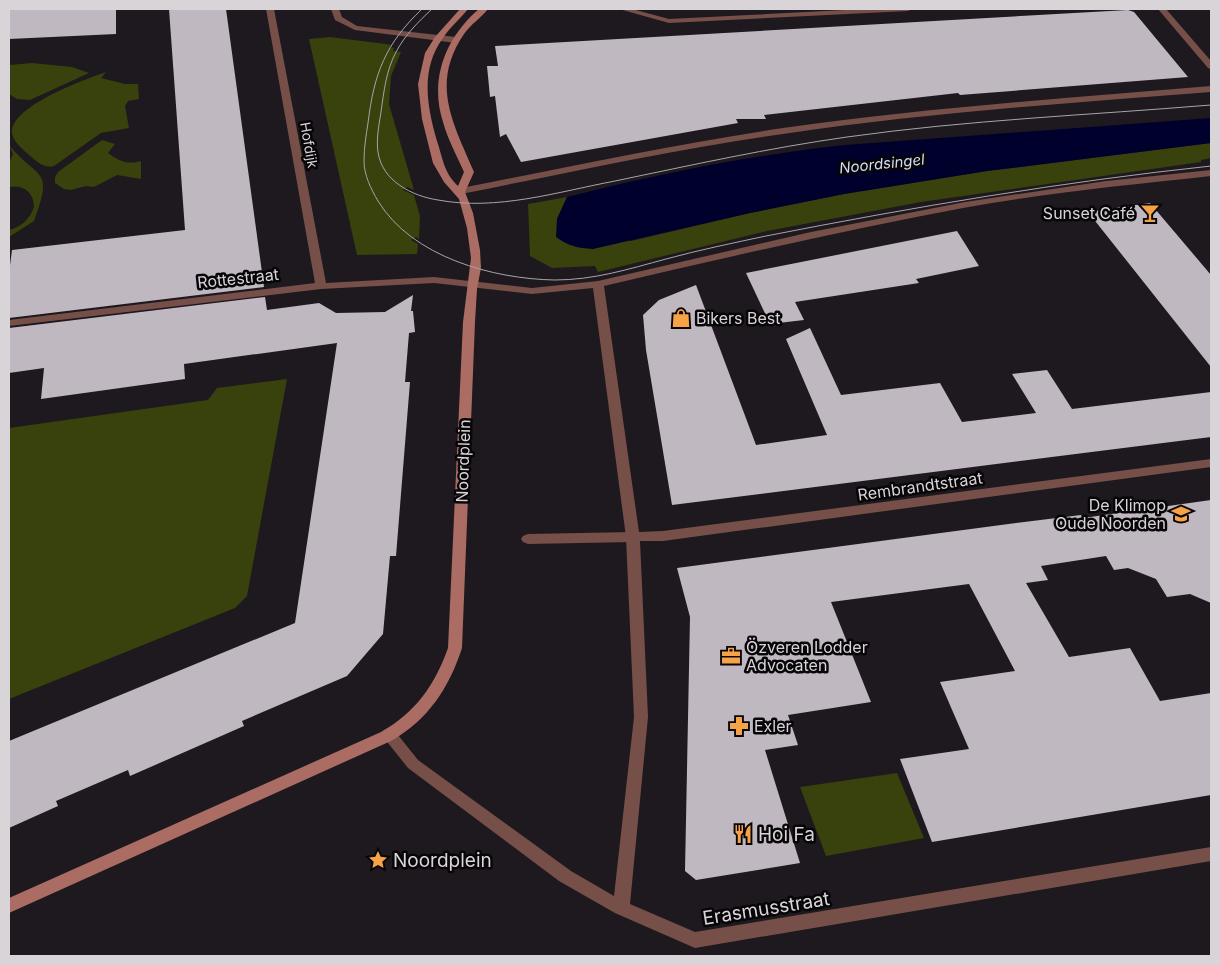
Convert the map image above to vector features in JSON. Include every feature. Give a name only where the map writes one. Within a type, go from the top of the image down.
[{"type":"street","name":"Hofdijk","points":[[270,9],[321,286]]},
{"type":"street","points":[[335,9],[338,18],[355,28],[456,40]]},
{"type":"street","points":[[461,192],[443,176],[424,112],[422,93],[423,75],[437,38],[448,23],[464,9]]},
{"type":"street","points":[[461,192],[469,172],[447,122],[443,104],[442,81],[445,64],[456,40],[484,9]]},
{"type":"street","points":[[623,9],[669,21],[844,10],[908,9]]},
{"type":"street","points":[[1162,9],[1211,66]]},
{"type":"street","points":[[461,192],[689,147],[843,122],[962,109],[1211,89]]},
{"type":"street","points":[[472,285],[532,291],[598,284],[811,234],[964,205],[1106,184],[1211,173]]},
{"type":"street","name":"Noordplein","points":[[9,906],[335,761],[389,734],[402,727],[440,686],[449,668],[455,648],[469,322],[472,285],[476,268],[476,248],[461,192]]},
{"type":"street","name":"Rottestraat","points":[[9,323],[321,286],[434,280],[472,285]]},
{"type":"street","points":[[598,284],[633,537],[641,718],[622,908]]},
{"type":"street","name":"Rembrandtstraat","points":[[528,539],[663,536],[1211,463]]},
{"type":"street","name":"Erasmusstraat","points":[[389,734],[413,764],[565,876],[622,908],[695,940],[1211,854]]},
{"type":"green space","points":[[330,37],[391,45],[390,47],[394,48],[393,51],[401,52],[391,76],[389,104],[414,190],[407,187],[403,190],[414,195],[420,216],[419,239],[416,237],[411,240],[418,244],[417,254],[357,255],[309,39]]},
{"type":"green space","points":[[32,63],[72,67],[89,73],[30,100],[17,99],[9,94],[9,65]]},
{"type":"green space","points":[[106,72],[101,78],[125,84],[138,84],[139,99],[128,101],[125,106],[129,128],[101,133],[50,167],[37,162],[18,145],[12,133],[15,123],[23,113],[67,87]]},
{"type":"green space","points":[[102,140],[115,144],[108,153],[123,162],[141,161],[141,179],[117,175],[94,187],[86,186],[71,190],[64,189],[55,183],[55,177],[58,172]]},
{"type":"green space","points":[[1211,143],[1211,158],[1201,160],[1201,162],[921,202],[767,231],[598,272],[595,266],[552,268],[530,256],[528,204],[567,197],[557,219],[631,241],[750,213],[844,194],[987,171]]},
{"type":"green space","points":[[9,145],[40,176],[43,183],[43,191],[34,221],[9,237],[9,230],[24,222],[30,215],[34,202],[27,190],[14,186],[9,187],[9,163],[13,154]]},
{"type":"green space","points":[[287,379],[247,596],[235,608],[9,699],[9,428],[208,400],[217,388]]},
{"type":"green space","points":[[897,773],[924,838],[826,856],[800,787]]},
{"type":"water","name":"Noordsingel","points":[[1211,118],[1211,143],[987,171],[844,194],[750,213],[593,249],[573,246],[556,237],[557,219],[567,197],[705,166],[845,145]]},
{"type":"building","points":[[9,9],[116,9],[116,34],[9,39]]},
{"type":"building","points":[[169,9],[226,9],[264,287],[9,318],[9,273],[12,250],[185,230]]},
{"type":"building","points":[[1128,10],[1134,12],[1188,77],[960,95],[958,93],[764,115],[766,119],[736,119],[738,123],[521,162],[506,134],[500,137],[495,96],[490,97],[487,66],[498,66],[495,46]]},
{"type":"building","points":[[1150,203],[1211,275],[1211,367],[1088,212]]},
{"type":"building","points":[[957,231],[979,266],[916,279],[919,283],[795,302],[804,320],[770,324],[746,273]]},
{"type":"building","points":[[696,285],[756,445],[827,435],[786,339],[810,328],[841,395],[940,383],[962,422],[1036,413],[1012,374],[1047,370],[1072,409],[1211,392],[1211,437],[672,505],[646,350],[643,315],[659,300]]},
{"type":"building","points":[[413,295],[411,311],[413,311],[415,332],[409,333],[405,382],[410,382],[396,556],[390,556],[383,634],[347,676],[242,721],[244,726],[130,776],[128,770],[56,801],[58,806],[9,828],[9,741],[295,623],[337,343],[184,364],[185,379],[41,399],[44,368],[9,373],[9,328],[265,297],[267,310],[319,303],[336,313],[385,312]]},
{"type":"building","points":[[1211,500],[1211,603],[1190,594],[1167,597],[1156,579],[1128,568],[1114,570],[1106,556],[1041,566],[1048,580],[1026,583],[1069,657],[1130,648],[1160,701],[1211,693],[1211,795],[932,842],[900,759],[969,749],[940,682],[1015,671],[969,584],[831,602],[871,702],[788,715],[798,745],[765,750],[800,863],[696,880],[685,871],[690,617],[677,568],[1016,523],[1081,515],[1083,518]]},
{"type":"tram line","points":[[422,9],[409,22],[390,48],[378,75],[365,142],[364,166],[370,187],[393,220],[411,237],[456,261],[506,275],[555,280],[598,276],[729,244],[877,215],[988,196],[1155,172],[1211,166]]},
{"type":"tram line","points":[[432,9],[403,40],[390,66],[384,89],[377,142],[378,152],[385,171],[392,179],[409,191],[428,198],[460,203],[505,202],[527,199],[789,146],[892,131],[983,122],[1211,105]]},
{"type":"place","name":"Sunset Café","points":[[1150,213]]},
{"type":"place","name":"Bikers Best","points":[[681,318]]},
{"type":"place","name":"De Klimop Oude Noorden","points":[[1181,514]]},
{"type":"place","name":"Özveren Lodder Advocaten","points":[[731,656]]},
{"type":"place","name":"Exler","points":[[739,726]]},
{"type":"place","name":"Hoi Fa","points":[[743,834]]},
{"type":"place","name":"Noordplein","points":[[378,860]]}]
